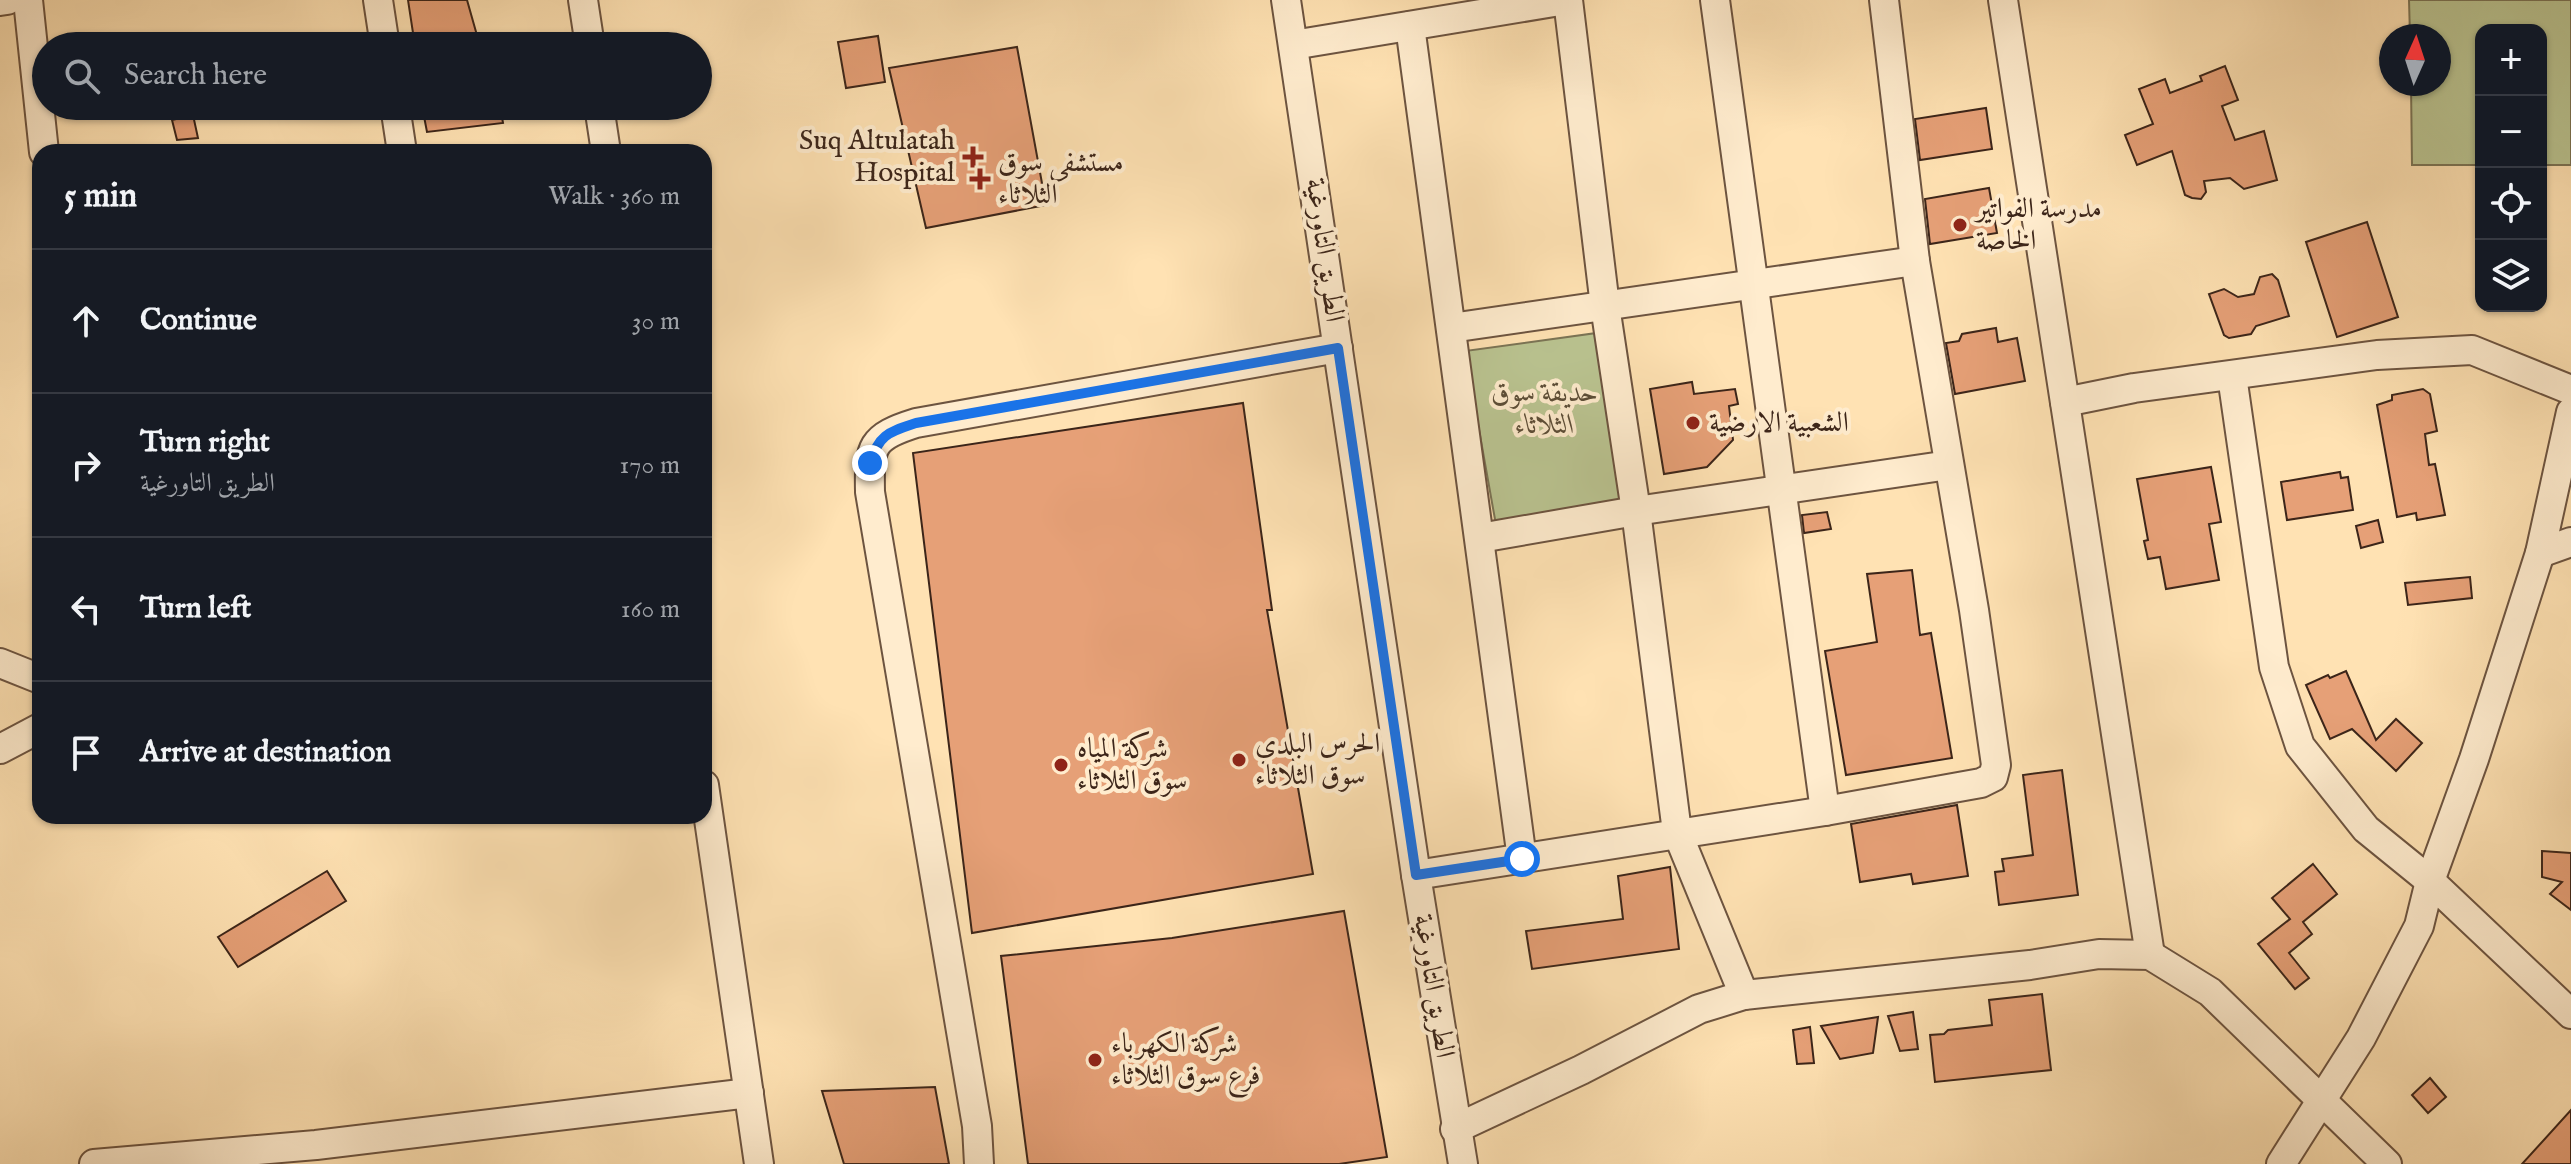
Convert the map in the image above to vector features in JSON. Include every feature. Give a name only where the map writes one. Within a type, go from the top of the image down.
[{"type":"street","points":[[0,1],[7,0]]},
{"type":"street","points":[[28,0],[32,38]]},
{"type":"street","points":[[378,0],[383,32]]},
{"type":"street","points":[[583,0],[588,32]]},
{"type":"street","name":"الطريق التاورغية","points":[[1286,0],[1416,875],[1463,1164]]},
{"type":"street","points":[[1293,45],[1567,0],[1605,306],[1636,511],[1677,832],[1744,995]]},
{"type":"street","points":[[1715,0],[1825,811]]},
{"type":"street","points":[[1416,875],[1825,811],[1981,783],[1993,777],[1996,765],[1974,610],[1915,261],[1884,0]]},
{"type":"street","points":[[2003,0],[2150,955]]},
{"type":"street","points":[[1410,26],[1522,859]]},
{"type":"street","points":[[41,120],[43,144]]},
{"type":"street","points":[[397,120],[401,144]]},
{"type":"street","points":[[601,120],[605,144]]},
{"type":"street","points":[[1451,328],[1915,261]]},
{"type":"street","points":[[979,1164],[977,1126],[870,492],[870,463],[875,445],[888,432],[916,423],[1338,348]]},
{"type":"street","points":[[2065,402],[2134,388],[2377,355],[2472,350],[2571,390]]},
{"type":"street","points":[[2232,376],[2274,667],[2300,746],[2366,829],[2430,881],[2571,1014]]},
{"type":"street","points":[[2281,1164],[2361,1038],[2419,926],[2430,881],[2474,759],[2540,553],[2571,412]]},
{"type":"street","points":[[1480,538],[1636,511],[1949,465]]},
{"type":"street","points":[[2553,492],[2571,514]]},
{"type":"street","points":[[2540,553],[2571,542]]},
{"type":"street","points":[[0,663],[32,676]]},
{"type":"street","points":[[0,749],[32,732]]},
{"type":"street","points":[[708,824],[759,1164]]},
{"type":"street","points":[[1455,1129],[1581,1070],[1699,1009],[1744,995],[2030,965],[2099,954],[2150,955],[2210,992],[2387,1164]]},
{"type":"street","points":[[94,1164],[332,1143],[749,1093]]},
{"type":"green space","points":[[2409,0],[2571,0],[2571,165],[2547,165],[2547,24],[2475,24],[2475,165],[2412,165],[2411,96],[2451,96],[2451,24],[2410,24]]},
{"type":"green space","name":"حديقة سوق الثلاثاء","points":[[1604,332],[1629,509],[1496,525],[1465,351]]},
{"type":"building","points":[[408,0],[467,0],[476,32],[413,32]]},
{"type":"building","points":[[878,36],[885,82],[846,88],[838,42]]},
{"type":"building","points":[[1017,47],[1046,205],[926,228],[889,68]]},
{"type":"building","points":[[2225,66],[2238,100],[2222,106],[2235,140],[2264,131],[2277,180],[2244,189],[2230,178],[2204,181],[2206,192],[2201,199],[2192,198],[2185,195],[2172,151],[2137,165],[2125,135],[2153,124],[2139,89],[2165,79],[2170,93],[2202,81],[2200,76]]},
{"type":"building","points":[[1986,108],[1992,149],[1920,160],[1915,119]]},
{"type":"building","points":[[172,120],[194,120],[198,138],[177,140]]},
{"type":"building","points":[[425,120],[502,120],[503,123],[427,132]]},
{"type":"building","points":[[1989,188],[1997,233],[1930,244],[1925,199]]},
{"type":"building","points":[[2367,222],[2398,317],[2337,337],[2306,242]]},
{"type":"building","points":[[2272,274],[2278,280],[2289,316],[2256,326],[2251,334],[2229,338],[2224,335],[2209,294],[2224,289],[2238,297],[2254,294],[2260,277]]},
{"type":"building","points":[[1996,328],[1998,342],[2017,338],[2025,381],[1955,394],[1946,343],[1959,341],[1962,334]]},
{"type":"building","name":"الشعبية الارضية","points":[[1692,382],[1694,394],[1735,389],[1738,404],[1729,406],[1733,440],[1707,467],[1664,474],[1650,389]]},
{"type":"building","points":[[2423,389],[2430,394],[2437,431],[2425,434],[2429,465],[2435,464],[2445,515],[2417,520],[2416,513],[2397,517],[2377,405],[2392,400],[2392,395]]},
{"type":"building","name":"شركة المياه سوق الثلاثاء","points":[[1243,403],[1272,610],[1267,610],[1313,874],[972,933],[913,453]]},
{"type":"building","points":[[2211,467],[2221,522],[2209,524],[2219,580],[2166,589],[2160,557],[2148,559],[2144,541],[2148,540],[2137,479]]},
{"type":"building","points":[[2340,472],[2341,478],[2348,477],[2353,510],[2287,520],[2281,482]]},
{"type":"building","points":[[1827,512],[1831,529],[1804,533],[1802,515]]},
{"type":"building","points":[[2378,520],[2383,542],[2361,548],[2356,526]]},
{"type":"building","points":[[1912,570],[1920,635],[1931,633],[1952,758],[1846,775],[1825,651],[1877,642],[1867,574]]},
{"type":"building","points":[[2470,577],[2472,598],[2408,605],[2405,583]]},
{"type":"building","points":[[2346,671],[2376,740],[2396,719],[2422,743],[2396,771],[2352,729],[2330,739],[2306,685]]},
{"type":"building","points":[[2062,770],[2078,895],[1999,905],[1995,872],[2004,871],[2002,859],[2033,855],[2023,775]]},
{"type":"building","points":[[1957,805],[1968,876],[1913,884],[1911,874],[1860,882],[1851,824]]},
{"type":"building","points":[[2542,851],[2571,853],[2571,910],[2550,894],[2562,882],[2542,877]]},
{"type":"building","points":[[2313,864],[2337,894],[2303,922],[2312,934],[2289,953],[2309,978],[2295,989],[2258,944],[2290,919],[2272,898]]},
{"type":"building","points":[[1670,867],[1679,949],[1532,969],[1526,931],[1623,919],[1618,876]]},
{"type":"building","points":[[327,871],[346,901],[238,967],[218,937]]},
{"type":"building","points":[[1344,911],[1387,1157],[1339,1164],[1028,1164],[1001,956],[1172,938]]},
{"type":"building","points":[[2042,994],[2051,1070],[1935,1082],[1930,1035],[1992,1025],[1989,1000]]},
{"type":"building","points":[[1913,1012],[1918,1049],[1900,1051],[1888,1016]]},
{"type":"building","points":[[1878,1017],[1873,1053],[1840,1059],[1821,1026]]},
{"type":"building","points":[[1810,1027],[1814,1063],[1797,1064],[1793,1030]]},
{"type":"building","points":[[2430,1078],[2446,1097],[2428,1113],[2412,1095]]},
{"type":"building","points":[[935,1087],[949,1164],[844,1164],[822,1091]]},
{"type":"building","points":[[2571,1110],[2571,1164],[2522,1164]]},
{"type":"place","name":"Suq Altulatah Hospital","points":[[973,157]]},
{"type":"place","name":"مستشفى سوق الثلاثاء","points":[[980,179]]},
{"type":"place","name":"مدرسة الفواتير الخاصة","points":[[1960,225]]},
{"type":"place","name":"الشعبية الارضية","points":[[1693,423]]},
{"type":"place","name":"الحرس البلدي سوق الثلاثاء","points":[[1239,760]]},
{"type":"place","name":"شركة المياه سوق الثلاثاء","points":[[1061,765]]},
{"type":"place","name":"شركة الكهرباء فرع سوق الثلاثاء","points":[[1095,1060]]},
{"type":"route","points":[[870,463],[875,445],[888,432],[916,423],[1338,348],[1416,875],[1522,859]]}]
